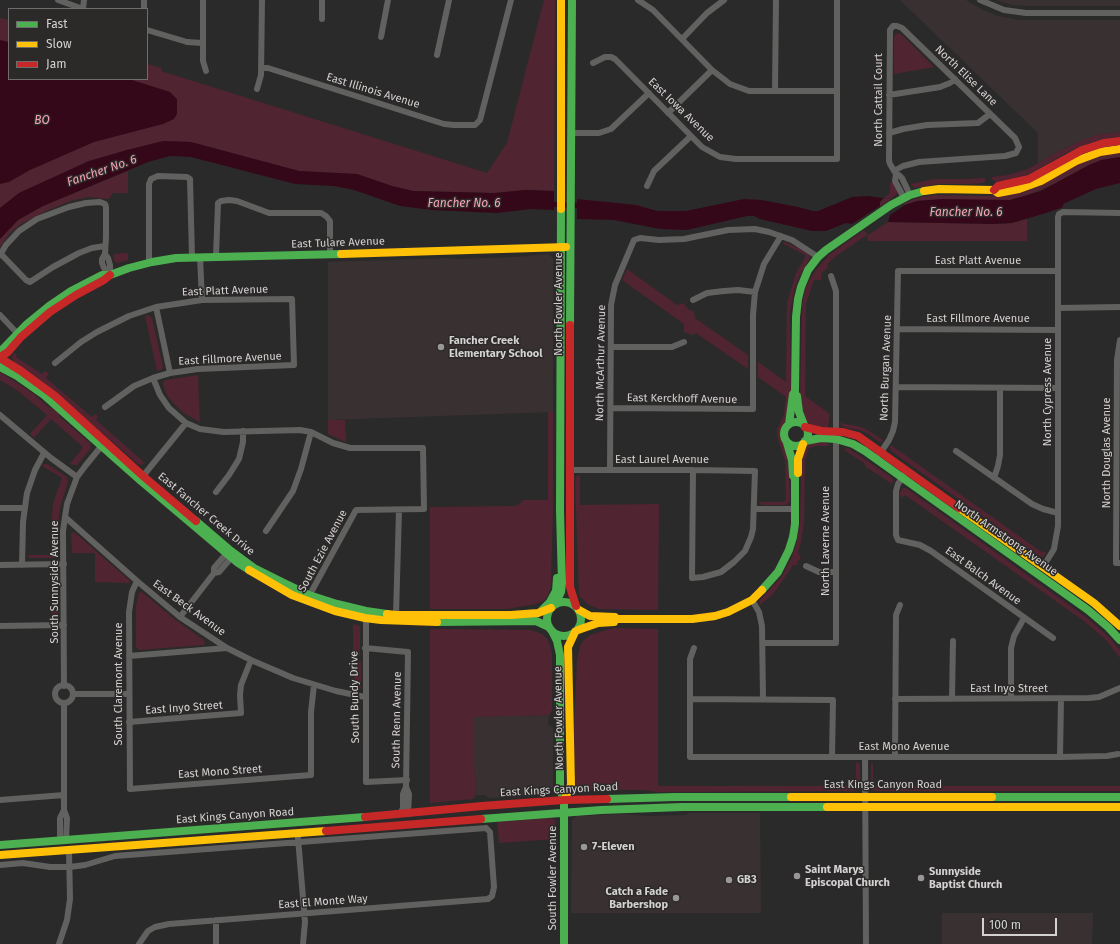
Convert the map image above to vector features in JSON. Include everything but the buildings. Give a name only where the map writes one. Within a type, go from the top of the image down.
[{"type":"main road","name":"North Fowler Avenue","points":[[553,606],[561,592],[562,583],[560,511],[561,0]]},
{"type":"main road","name":"North Fowler Avenue","points":[[572,0],[569,470],[570,587],[577,608]]},
{"type":"main road","points":[[560,76],[565,94],[565,127],[567,131],[571,133]]},
{"type":"main road","points":[[994,190],[998,186],[1029,179],[1082,150],[1104,143],[1120,141]]},
{"type":"main road","points":[[617,619],[615,622],[598,623],[565,636],[560,636],[550,629],[547,617],[553,606],[563,602],[568,602],[590,616],[615,617],[617,619],[702,619],[728,612],[752,600],[769,584],[784,562],[793,537],[796,509],[795,478],[793,476],[792,460],[784,438],[784,432],[789,424],[793,394],[795,392],[796,317],[798,299],[808,270],[818,258],[831,247],[891,205],[907,196],[919,192],[939,189],[994,190],[998,192],[1007,192],[1031,185],[1051,176],[1076,161],[1100,152],[1120,149]]},
{"type":"main road","name":"East Tulare Avenue","points":[[0,357],[8,352],[26,333],[50,312],[80,292],[104,280],[110,275],[149,263],[176,258],[216,256],[570,247]]},
{"type":"main road","name":"East Tulare Avenue","points":[[0,357],[2,350],[17,333],[59,298],[102,275],[110,275]]},
{"type":"main road","name":"East Fancher Creek Drive","points":[[0,357],[35,380],[55,396],[103,444],[228,556],[254,575],[273,585],[308,598],[337,604],[366,614],[409,622],[536,621],[550,629]]},
{"type":"main road","name":"East Fancher Creek Drive","points":[[0,367],[17,376],[44,395],[143,476],[231,551],[254,568],[282,582],[308,598]]},
{"type":"main road","points":[[795,392],[797,394],[799,412],[808,436],[804,442],[798,459],[798,475],[795,478]]},
{"type":"main road","points":[[789,424],[796,422],[804,426],[836,435]]},
{"type":"main road","name":"North Armstrong Avenue","points":[[836,435],[850,433],[858,436],[1102,609],[1120,626]]},
{"type":"main road","points":[[787,443],[793,446],[800,445],[804,442],[836,435]]},
{"type":"main road","name":"North Armstrong Avenue","points":[[836,435],[853,444],[902,478],[1088,610],[1108,627],[1120,640]]},
{"type":"main road","points":[[538,613],[550,602],[557,587],[560,511]]},
{"type":"main road","name":"East Fancher Creek Drive","points":[[366,614],[499,616],[538,613],[553,606]]},
{"type":"main road","points":[[576,631],[582,619],[577,608]]},
{"type":"main road","name":"North Fowler Avenue","points":[[550,629],[557,641],[560,655],[560,790],[564,800]]},
{"type":"main road","name":"North Fowler Avenue","points":[[564,800],[571,785],[568,647],[576,631]]},
{"type":"main road","name":"East Kings Canyon Road","points":[[0,845],[404,814],[469,807],[564,800],[675,797],[1120,797]]},
{"type":"main road","points":[[682,807],[684,803],[690,801],[744,802],[762,797]]},
{"type":"main road","name":"South Fowler Avenue","points":[[564,800],[564,944]]},
{"type":"main road","name":"East Kings Canyon Road","points":[[0,855],[486,817],[608,809],[682,807],[1120,807]]},
{"type":"main road","points":[[349,828],[362,823],[398,820],[405,818],[404,814]]},
{"type":"main road","points":[[69,850],[74,844],[134,840],[148,834]]},
{"type":"main road","points":[[0,851],[57,845],[63,843],[62,840]]},
{"type":"street","points":[[58,0],[80,8]]},
{"type":"street","points":[[203,0],[202,43],[203,62],[206,71]]},
{"type":"street","points":[[257,89],[260,82],[262,68],[262,0]]},
{"type":"street","points":[[322,0],[322,19]]},
{"type":"street","points":[[381,37],[388,0]]},
{"type":"street","points":[[436,55],[449,0]]},
{"type":"street","name":"East Illinois Avenue","points":[[262,68],[268,68],[444,124],[475,125],[480,120],[511,0]]},
{"type":"street","points":[[638,0],[653,10],[722,79],[749,91],[837,91],[837,0]]},
{"type":"street","points":[[682,39],[707,13],[724,0]]},
{"type":"street","points":[[775,91],[776,0]]},
{"type":"street","points":[[980,0],[1004,10],[1026,13],[1120,13]]},
{"type":"street","name":"North Elise Lane","points":[[893,26],[902,28],[1015,138],[1019,147],[1016,153],[1005,156],[919,162],[903,166],[895,172]]},
{"type":"street","name":"North Cattail Court","points":[[893,26],[890,30],[889,161],[895,172],[902,178],[907,196]]},
{"type":"street","points":[[148,30],[187,42],[202,43]]},
{"type":"street","name":"East Iowa Avenue","points":[[593,63],[605,57],[615,59],[702,147],[720,157],[837,159],[837,91]]},
{"type":"street","points":[[668,113],[712,70]]},
{"type":"street","points":[[889,95],[940,87],[955,79]]},
{"type":"street","points":[[571,133],[599,133],[611,129],[649,93]]},
{"type":"street","points":[[889,133],[927,125],[978,122],[990,114]]},
{"type":"street","points":[[647,186],[654,171],[691,136]]},
{"type":"street","points":[[149,263],[149,184],[151,179],[158,176],[187,176],[190,179],[196,257],[202,300]]},
{"type":"street","points":[[216,256],[218,203],[229,200],[237,201],[269,213],[321,214],[326,216],[330,221],[330,254]]},
{"type":"street","points":[[105,246],[92,248],[80,253],[53,267],[30,282],[26,280],[0,254],[19,231],[38,219],[58,210],[78,204],[95,202],[105,204],[106,230],[105,254],[102,259],[102,263],[110,275]]},
{"type":"street","name":"North Cypress Avenue","points":[[1043,567],[1051,554],[1055,543],[1058,526],[1058,217],[1059,214],[1063,212],[1120,213]]},
{"type":"street","name":"North McArthur Avenue","points":[[610,470],[612,295],[618,276],[633,242],[636,238],[659,240],[684,239],[716,232],[742,229],[755,229],[781,236]]},
{"type":"street","points":[[693,300],[707,294],[724,291],[738,290],[755,292],[764,264],[781,236],[792,240],[818,258]]},
{"type":"street","name":"East Platt Avenue","points":[[898,271],[1058,270]]},
{"type":"street","name":"North Burgan Avenue","points":[[876,460],[893,431],[896,413],[898,271]]},
{"type":"street","name":"North Laverne Avenue","points":[[763,643],[836,643],[836,291],[831,276]]},
{"type":"street","name":"East Kerckhoff Avenue","points":[[611,408],[753,409],[753,315],[755,292]]},
{"type":"street","name":"East Platt Avenue","points":[[55,363],[81,342],[102,329],[129,316],[156,307],[202,300],[292,299],[294,365]]},
{"type":"street","points":[[156,307],[170,372]]},
{"type":"street","points":[[1058,308],[1120,307]]},
{"type":"street","points":[[0,315],[17,333]]},
{"type":"street","name":"East Fillmore Avenue","points":[[898,329],[1058,330]]},
{"type":"street","name":"North Douglas Avenue","points":[[1120,340],[1117,360],[1119,387],[1119,503],[1116,563],[1120,563]]},
{"type":"street","points":[[611,347],[672,347],[684,342]]},
{"type":"street","name":"East Fillmore Avenue","points":[[105,407],[134,386],[170,372],[198,368],[294,365]]},
{"type":"street","points":[[153,378],[164,402],[176,415],[186,423],[200,428],[212,431],[290,429],[311,432],[333,443],[350,448],[424,448],[424,509],[399,510],[396,614]]},
{"type":"street","points":[[896,387],[1058,388]]},
{"type":"street","points":[[994,478],[1000,455],[1000,388]]},
{"type":"street","points":[[0,424],[2,416],[44,453],[77,477]]},
{"type":"street","points":[[143,476],[186,423]]},
{"type":"street","points":[[216,492],[239,459],[242,447],[243,431]]},
{"type":"street","points":[[266,531],[293,491],[299,476],[311,432]]},
{"type":"street","name":"South Sunnyside Avenue","points":[[64,686],[63,531],[67,504],[77,477],[103,444]]},
{"type":"street","points":[[956,451],[1032,504],[1042,509],[1058,513]]},
{"type":"street","points":[[22,565],[24,508],[35,470],[44,453]]},
{"type":"street","name":"East Laurel Avenue","points":[[569,470],[755,471],[754,510]]},
{"type":"street","points":[[693,470],[692,578],[703,577],[721,572],[740,557],[745,551],[751,538],[754,524],[754,510],[796,509]]},
{"type":"street","points":[[902,478],[907,471]]},
{"type":"street","name":"East Balch Avenue","points":[[902,478],[896,491],[896,535],[898,540],[920,545],[930,551],[1053,638]]},
{"type":"street","points":[[0,508],[24,508]]},
{"type":"street","name":"South Ezie Avenue","points":[[308,598],[356,510],[399,510]]},
{"type":"street","name":"East Beck Avenue","points":[[65,517],[180,617],[227,648],[292,678],[336,692],[365,697]]},
{"type":"street","points":[[180,617],[214,573],[214,568],[228,556]]},
{"type":"street","points":[[0,565],[64,564]]},
{"type":"street","points":[[806,566],[815,571],[836,572]]},
{"type":"street","name":"South Claremont Avenue","points":[[130,789],[130,600],[137,581]]},
{"type":"street","points":[[752,600],[761,619],[763,643],[763,699]]},
{"type":"street","points":[[895,757],[896,615],[900,605]]},
{"type":"street","name":"South Bundy Drive","points":[[366,614],[366,782],[406,780]]},
{"type":"street","points":[[1011,698],[1011,648],[1014,636],[1024,618]]},
{"type":"street","points":[[0,626],[64,625]]},
{"type":"street","points":[[952,699],[953,641]]},
{"type":"street","points":[[129,656],[227,648]]},
{"type":"street","name":"South Renn Avenue","points":[[365,648],[408,652],[406,787],[409,794],[404,814]]},
{"type":"street","points":[[694,648],[690,659],[690,699],[833,700],[832,757]]},
{"type":"street","name":"East Inyo Street","points":[[130,722],[241,713],[241,685],[251,660]]},
{"type":"street","name":"East Mono Street","points":[[130,789],[311,775],[310,712],[314,685]]},
{"type":"street","points":[[64,686],[69,687],[73,694],[70,701],[64,703],[58,701],[55,696],[55,692],[58,688],[64,686]]},
{"type":"street","name":"East Inyo Street","points":[[895,699],[1089,698],[1105,695],[1120,688]]},
{"type":"street","points":[[73,694],[129,694]]},
{"type":"street","points":[[1060,757],[1061,698]]},
{"type":"street","name":"East Mono Avenue","points":[[690,699],[690,757],[1060,757],[1107,756],[1118,754]]},
{"type":"street","points":[[62,840],[67,818],[64,810],[64,703]]},
{"type":"street","points":[[865,757],[866,944]]},
{"type":"street","points":[[0,800],[64,794]]},
{"type":"street","points":[[0,864],[23,863],[50,867],[70,867],[85,865],[115,856],[486,828],[486,817]]},
{"type":"street","name":"East El Monte Way","points":[[139,944],[148,931],[155,927],[169,924],[488,899],[492,896],[494,887],[490,832],[486,828]]},
{"type":"street","points":[[298,832],[305,930],[303,944]]},
{"type":"street","points":[[60,944],[69,911],[69,850]]},
{"type":"street","points":[[216,920],[216,944]]},
{"type":"shaded area","points":[[544,0],[555,0],[554,191],[526,190],[494,193],[413,191],[392,186],[357,174],[299,171],[191,142],[164,141],[89,161],[19,193],[0,208],[0,18],[8,20],[8,80],[148,80],[148,64],[161,68],[161,71],[487,173],[507,143]]},
{"type":"shaded area","points":[[900,0],[966,0],[983,10],[998,16],[1020,20],[1120,20],[1120,132],[1100,134],[1082,140],[1057,152],[1038,164],[1038,133]]},
{"type":"shaded area","points":[[996,0],[1120,0],[1120,6],[1027,6],[1012,5]]},
{"type":"shaded area","points":[[897,33],[901,34],[934,67],[894,74],[894,37]]},
{"type":"shaded area","points":[[1120,132],[1120,138],[1114,137],[1089,143],[1068,152],[1029,174],[1005,181],[996,182],[992,179],[992,177],[1008,175],[1028,169],[1057,152],[1082,140],[1100,134]]},
{"type":"shaded area","points":[[1120,152],[1120,157],[1111,158],[1089,165],[1054,184],[1026,196],[1010,200],[928,200],[917,201],[905,205],[904,203],[921,197],[935,195],[987,196],[1017,193],[1040,186],[1079,163],[1101,155]]},
{"type":"shaded area","points":[[128,171],[128,193],[113,193],[109,199],[89,197],[73,200],[46,211],[21,224],[10,233],[0,247],[0,239],[18,220],[43,206]]},
{"type":"shaded area","points":[[985,178],[985,182],[983,183],[939,184],[914,188],[911,184],[935,179]]},
{"type":"shaded area","points":[[893,182],[897,194],[880,206],[880,202],[890,193],[890,183]]},
{"type":"shaded area","points":[[1027,219],[1027,241],[868,241],[867,235],[827,264],[828,268],[822,272],[821,280],[814,280],[806,304],[805,396],[830,414],[828,427],[818,427],[806,422],[800,398],[802,306],[805,290],[811,277],[829,255],[864,230],[868,235],[888,222],[994,224],[1012,223]]},
{"type":"shaded area","points":[[785,242],[802,250],[808,254],[810,258],[795,287],[790,312],[791,402],[781,436],[788,452],[790,501],[786,505],[762,505],[759,502],[784,502],[786,500],[785,460],[777,436],[777,430],[784,414],[786,397],[758,377],[758,362],[786,382],[787,303],[796,273],[805,258],[805,255],[782,243]]},
{"type":"shaded area","points":[[128,253],[128,260],[118,263],[114,261],[113,254]]},
{"type":"shaded area","name":"Fancher Creek Elementary School","points":[[549,254],[553,259],[553,412],[328,420],[328,262],[515,257]]},
{"type":"shaded area","points":[[627,269],[677,305],[683,303],[689,310],[694,311],[695,318],[748,355],[748,369],[696,333],[692,335],[684,332],[684,324],[622,280]]},
{"type":"shaded area","points":[[148,315],[152,318],[163,367],[161,370],[157,371],[145,316]]},
{"type":"shaded area","points":[[13,353],[17,355],[16,357],[42,374],[45,371],[49,374],[46,378],[92,417],[96,414],[98,417],[96,420],[145,463],[141,465],[138,464],[50,388],[14,362],[12,358]]},
{"type":"shaded area","points":[[0,372],[34,394],[48,407],[53,408],[60,417],[90,443],[91,448],[77,465],[70,464],[83,447],[51,419],[34,438],[30,434],[47,415],[18,391],[0,380]]},
{"type":"shaded area","points":[[198,375],[200,422],[185,414],[176,406],[168,397],[163,385],[164,381],[167,380]]},
{"type":"shaded area","points":[[548,412],[553,412],[553,506],[551,583],[548,596],[543,601],[536,604],[507,609],[430,609],[430,507],[515,506],[520,504],[523,500],[548,500]]},
{"type":"shaded area","points":[[328,420],[345,420],[346,442],[328,434]]},
{"type":"shaded area","points":[[840,422],[866,429],[883,440],[882,442],[878,441],[867,433],[846,428],[841,425]]},
{"type":"shaded area","points":[[825,442],[830,446],[816,446],[809,448],[805,460],[804,522],[798,552],[801,558],[797,565],[793,565],[773,594],[760,605],[759,602],[761,599],[782,576],[792,557],[800,524],[800,468],[807,444]]},
{"type":"shaded area","points":[[891,445],[1040,551],[1047,553],[1043,557],[1039,556],[891,451]]},
{"type":"shaded area","points":[[848,448],[891,477],[893,480],[892,484],[866,467],[864,463],[843,449]]},
{"type":"shaded area","points":[[47,464],[67,477],[68,482],[59,516],[58,554],[54,558],[30,558],[27,555],[51,555],[53,503],[62,478],[42,466]]},
{"type":"shaded area","points":[[580,475],[580,505],[659,504],[658,610],[599,609],[587,604],[579,595],[575,480],[576,477]]},
{"type":"shaded area","points":[[903,488],[906,488],[1087,618],[1109,637],[1120,650],[1120,658],[1106,640],[1084,621],[905,495],[901,498],[900,492]]},
{"type":"shaded area","points":[[74,532],[129,580],[129,583],[95,582],[95,554],[72,553],[71,533]]},
{"type":"shaded area","points":[[51,570],[58,575],[58,617],[56,620],[52,620]]},
{"type":"shaded area","points":[[142,592],[173,618],[205,641],[204,645],[139,650],[136,647],[136,606],[139,593]]},
{"type":"shaded area","points":[[353,624],[360,626],[360,656],[353,655]]},
{"type":"shaded area","points":[[614,628],[658,629],[658,786],[856,786],[856,762],[860,764],[860,789],[853,791],[658,792],[644,790],[577,790],[573,755],[577,660],[580,646],[590,635]]},
{"type":"shaded area","points":[[430,629],[531,630],[542,634],[550,645],[552,654],[552,710],[549,715],[474,717],[476,795],[473,799],[430,803]]},
{"type":"shaded area","points":[[354,661],[361,662],[361,688],[358,691],[354,690]]},
{"type":"shaded area","points":[[549,715],[548,724],[553,728],[553,788],[551,792],[548,794],[489,798],[484,795],[476,795],[474,717]]},
{"type":"shaded area","points":[[873,763],[873,786],[1120,786],[1120,791],[873,791],[871,786],[871,765]]},
{"type":"shaded area","points":[[690,813],[760,813],[761,913],[571,913],[572,821],[574,818],[578,816],[623,814],[647,816],[686,815]]},
{"type":"shaded area","points":[[551,818],[555,820],[556,839],[499,843],[497,822]]},
{"type":"shaded area","points":[[942,913],[1093,913],[1092,944],[942,944]]},
{"type":"water","name":"BO","points":[[0,40],[8,42],[8,80],[132,80],[170,92],[177,99],[177,114],[174,119],[163,124],[94,142],[30,170],[9,182],[0,184]]},
{"type":"water","points":[[163,141],[191,142],[299,171],[357,174],[392,186],[413,191],[494,193],[526,190],[554,191],[554,210],[531,209],[497,213],[432,210],[400,206],[354,190],[334,186],[295,184],[191,157],[170,156],[148,162],[43,206],[18,220],[0,239],[0,208],[19,193],[89,161]]},
{"type":"water","points":[[1120,157],[1120,183],[1096,189],[1063,204],[1063,207],[1012,223],[888,222],[890,215],[905,205],[917,201],[941,199],[1010,200],[1041,191],[1101,160]]},
{"type":"water","points":[[868,196],[883,198],[880,202],[880,206],[852,224],[846,223],[826,231],[812,231],[760,219],[754,216],[747,216],[687,230],[660,229],[614,220],[577,219],[577,199],[636,205],[657,211],[686,211],[744,199],[762,200],[818,211],[852,197]]},
{"type":"waterway","name":"Fancher No. 6","points":[[547,204],[583,206]]},
{"type":"traffic: fast","points":[[570,325],[572,0]]},
{"type":"traffic: fast","points":[[789,424],[793,394],[795,392],[796,317],[798,299],[808,270],[818,257],[826,250],[891,205],[910,195],[924,191]]},
{"type":"traffic: fast","points":[[555,604],[561,592],[562,583],[560,511],[561,209]]},
{"type":"traffic: fast","points":[[0,356],[2,350],[27,324],[49,306],[71,291],[102,275],[110,275],[152,262],[176,258],[341,254]]},
{"type":"traffic: fast","points":[[0,367],[17,376],[44,395],[141,481],[238,563],[249,570]]},
{"type":"traffic: fast","points":[[797,396],[799,412],[804,425]]},
{"type":"traffic: fast","points":[[796,422],[805,425],[808,434],[805,443],[796,446],[787,443],[784,434],[787,425],[796,422]]},
{"type":"traffic: fast","points":[[805,441],[821,438],[836,439],[853,444],[865,451],[1088,610],[1108,627],[1120,640]]},
{"type":"traffic: fast","points":[[762,590],[778,572],[789,550],[793,537],[795,524],[795,478],[793,476],[792,460],[787,443]]},
{"type":"traffic: fast","points":[[196,521],[231,551],[254,568],[282,582],[309,595],[337,604],[387,614]]},
{"type":"traffic: fast","points":[[542,610],[550,602],[556,591],[557,578]]},
{"type":"traffic: fast","points":[[561,602],[567,602],[571,603],[578,609],[581,619],[580,626],[574,633],[567,636],[561,636],[557,635],[550,629],[547,622],[547,616],[548,612],[554,605],[561,602]]},
{"type":"traffic: fast","points":[[437,622],[536,621],[549,627]]},
{"type":"traffic: fast","points":[[552,631],[557,641],[560,655],[560,790],[564,800],[564,944]]},
{"type":"traffic: fast","points":[[607,799],[675,797],[791,797]]},
{"type":"traffic: fast","points":[[992,797],[1120,797]]},
{"type":"traffic: fast","points":[[481,819],[601,810],[682,807],[827,807]]},
{"type":"traffic: fast","points":[[0,845],[365,817]]},
{"type":"traffic: slow","points":[[561,0],[561,209]]},
{"type":"traffic: slow","points":[[924,191],[939,189],[994,190],[998,193],[1019,189],[1041,181],[1076,161],[1100,152],[1120,149]]},
{"type":"traffic: slow","points":[[341,254],[566,247]]},
{"type":"traffic: slow","points":[[798,473],[798,459],[803,444]]},
{"type":"traffic: slow","points":[[959,508],[1094,603],[1120,626]]},
{"type":"traffic: slow","points":[[249,570],[292,595],[335,611],[381,620],[437,622]]},
{"type":"traffic: slow","points":[[579,610],[590,616],[615,617],[617,619],[692,619],[715,616],[728,612],[752,600],[762,590]]},
{"type":"traffic: slow","points":[[387,614],[511,615],[538,613],[551,608]]},
{"type":"traffic: slow","points":[[578,630],[598,623],[614,622]]},
{"type":"traffic: slow","points":[[564,800],[571,785],[568,647],[575,632]]},
{"type":"traffic: slow","points":[[791,797],[992,797]]},
{"type":"traffic: slow","points":[[827,807],[1120,807]]},
{"type":"traffic: slow","points":[[0,855],[326,831]]},
{"type":"traffic: jam","points":[[994,190],[998,186],[1029,179],[1082,150],[1104,143],[1120,141]]},
{"type":"traffic: jam","points":[[0,357],[8,352],[21,337],[50,312],[110,275]]},
{"type":"traffic: jam","points":[[570,325],[570,587],[576,606]]},
{"type":"traffic: jam","points":[[0,358],[21,371],[55,396],[143,476],[196,521]]},
{"type":"traffic: jam","points":[[805,427],[821,431],[843,432],[858,436],[959,508]]},
{"type":"traffic: jam","points":[[365,817],[482,806],[564,800],[607,799]]},
{"type":"traffic: jam","points":[[326,831],[481,819]]},
{"type":"place","name":"Fancher Creek Elementary School","points":[[441,347]]},
{"type":"place","name":"7-Eleven","points":[[584,847]]},
{"type":"place","name":"Saint Marys Episcopal Church","points":[[797,876]]},
{"type":"place","name":"Sunnyside Baptist Church","points":[[921,878]]},
{"type":"place","name":"GB3","points":[[729,880]]},
{"type":"place","name":"Catch a Fade Barbershop","points":[[676,898]]}]
